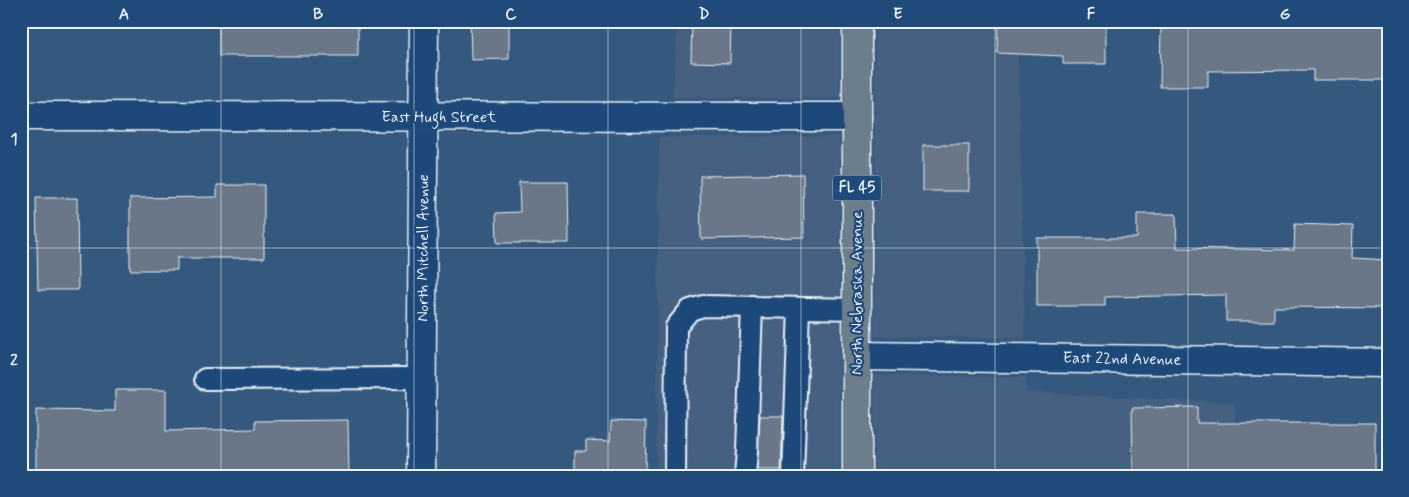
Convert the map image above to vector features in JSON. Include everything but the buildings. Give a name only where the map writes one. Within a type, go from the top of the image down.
[{"type":"main road","name":"North Nebraska Avenue","points":[[857,21],[857,476]]},
{"type":"street","name":"North Mitchell Avenue","points":[[421,476],[424,21]]},
{"type":"street","name":"East Hugh Street","points":[[21,116],[857,117]]},
{"type":"street","name":"East 22nd Avenue","points":[[857,356],[1388,363]]},
{"type":"lane","points":[[675,476],[676,327],[690,310],[703,306],[857,309]]},
{"type":"lane","points":[[744,476],[748,451],[752,306]]},
{"type":"lane","points":[[793,476],[798,308]]},
{"type":"lane","points":[[205,379],[422,378]]},
{"type":"shaded area","points":[[678,21],[840,21],[840,98],[672,98]]},
{"type":"shaded area","points":[[875,21],[1017,21],[1025,338],[874,336]]},
{"type":"shaded area","points":[[840,136],[840,476],[656,476],[659,137]]},
{"type":"shaded area","points":[[874,375],[1026,377],[1026,392],[1234,403],[1239,476],[874,476]]}]
